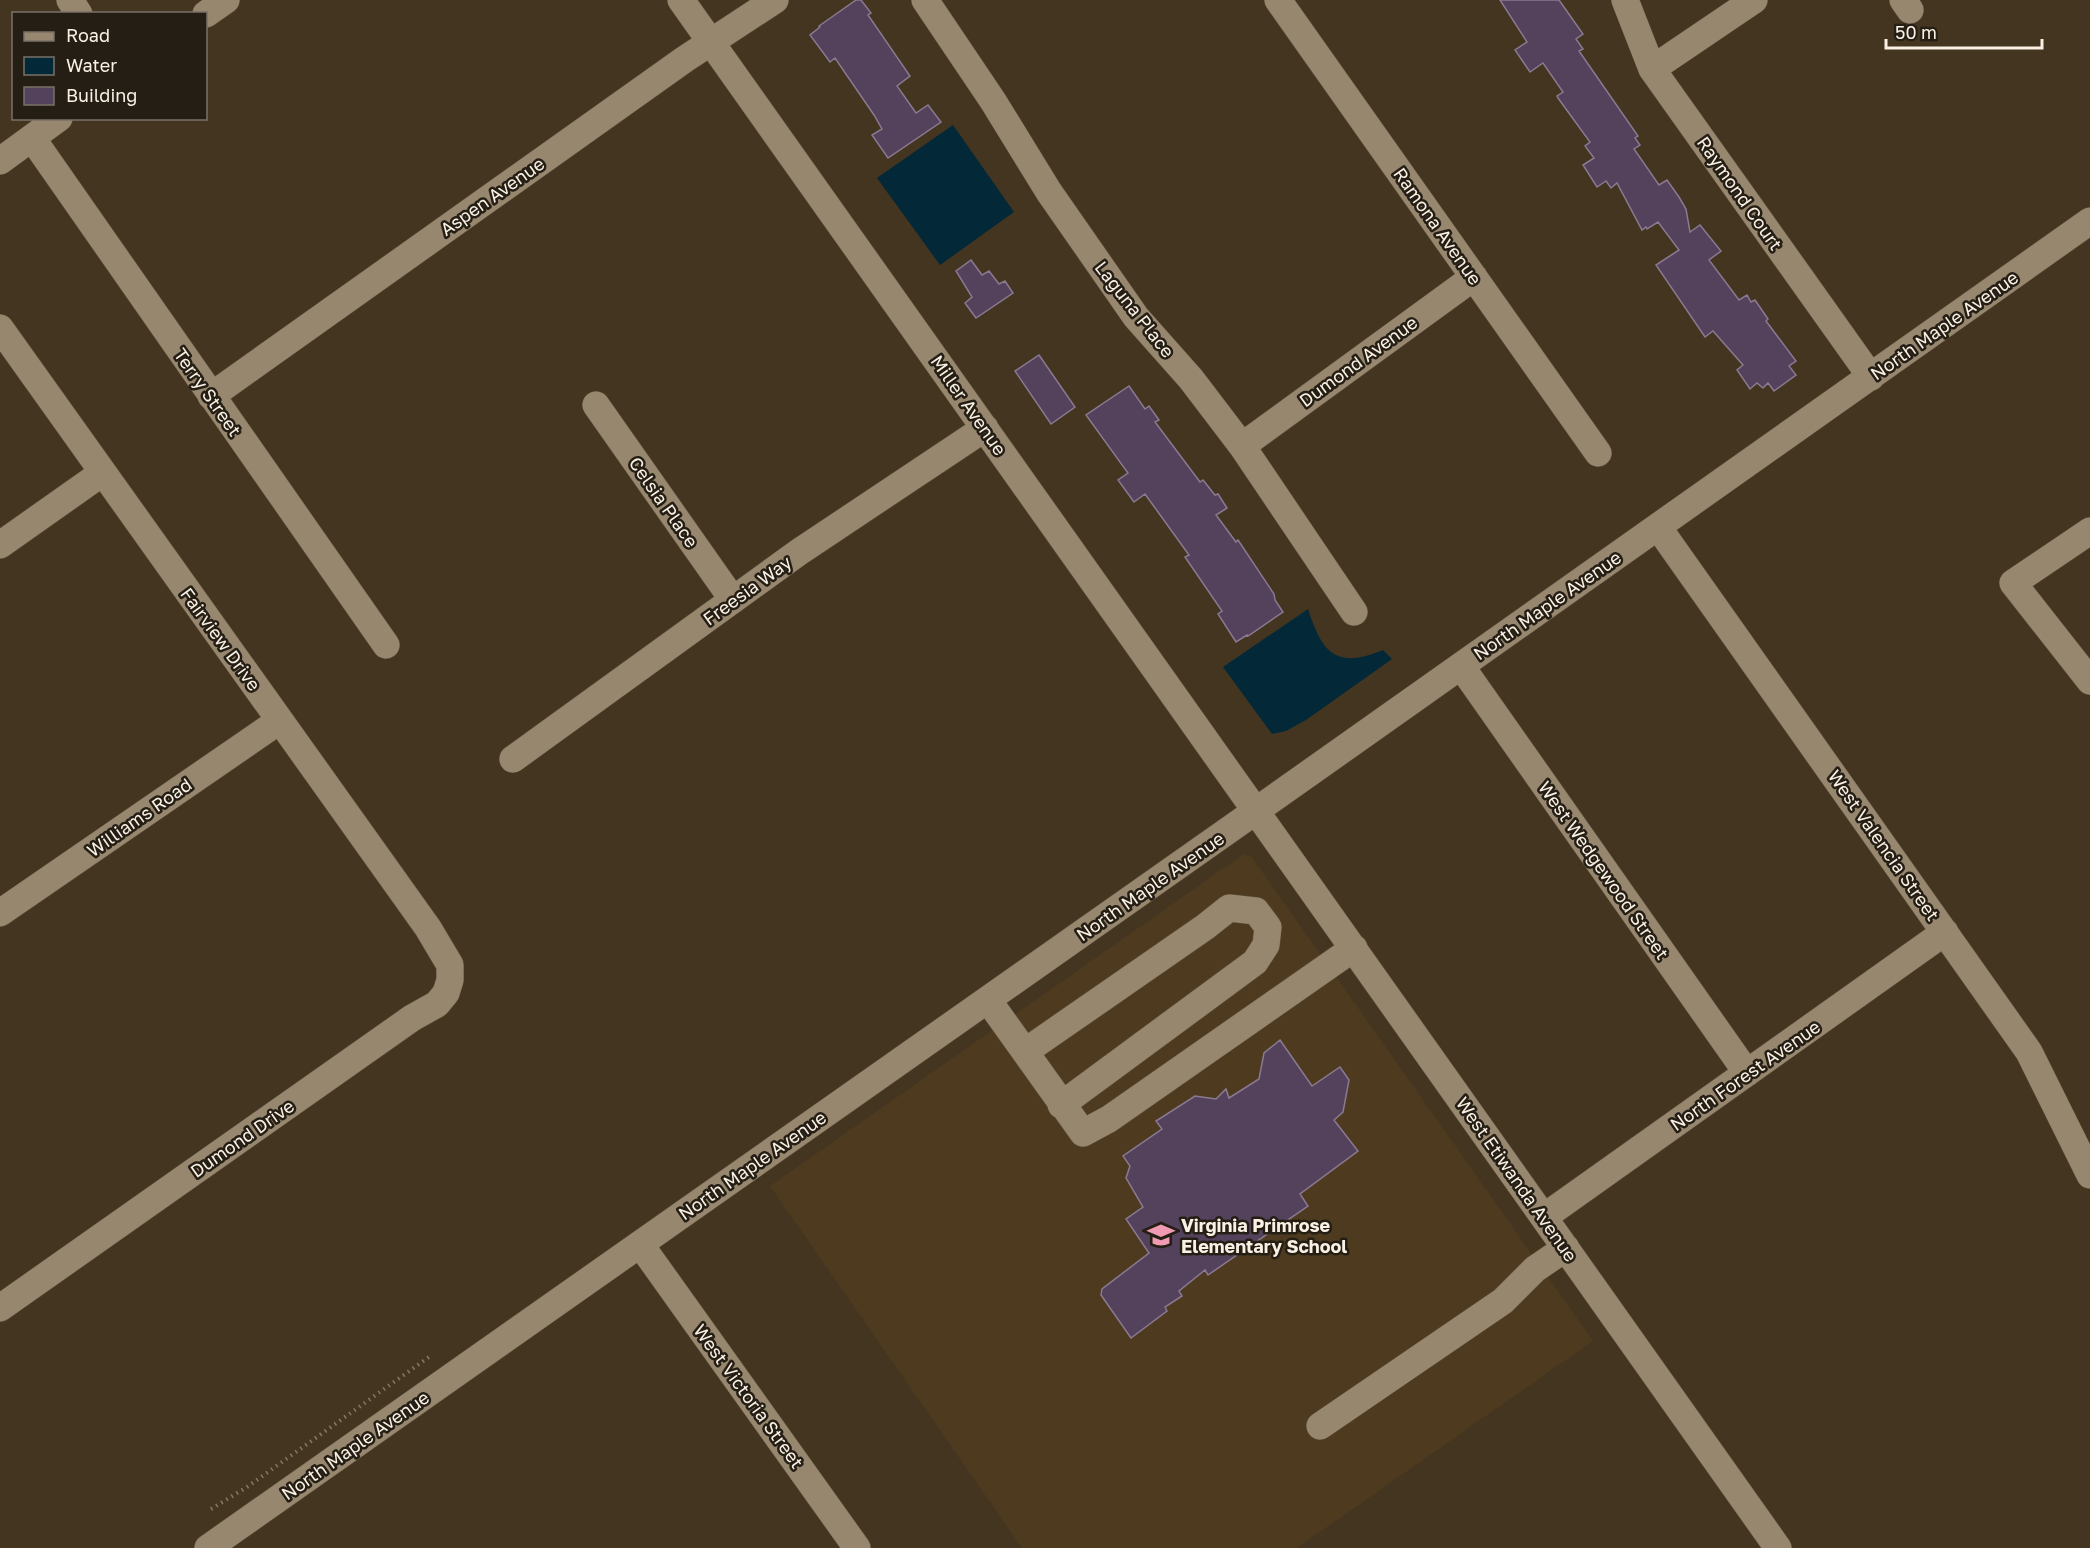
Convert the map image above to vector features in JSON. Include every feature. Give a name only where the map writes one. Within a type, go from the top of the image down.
[{"type":"street","points":[[207,13],[226,0]]},
{"type":"street","name":"Miller Avenue","points":[[681,0],[1256,810]]},
{"type":"street","name":"Aspen Avenue","points":[[211,396],[711,41],[775,0]]},
{"type":"street","name":"Laguna Place","points":[[925,0],[993,101],[1049,192],[1136,317],[1191,379],[1242,446],[1354,612]]},
{"type":"street","name":"Raymond Court","points":[[1625,0],[1652,69],[1871,377]]},
{"type":"street","points":[[1652,69],[1754,0]]},
{"type":"street","name":"Ramona Avenue","points":[[1289,4],[1474,277],[1598,453]]},
{"type":"street","points":[[0,161],[56,120]]},
{"type":"street","name":"Terry Street","points":[[32,138],[386,645]]},
{"type":"street","name":"North Maple Avenue","points":[[208,1548],[2090,221]]},
{"type":"street","name":"Dumond Avenue","points":[[1242,446],[1474,277]]},
{"type":"street","name":"Fairview Drive","points":[[0,328],[442,951]]},
{"type":"street","name":"Celsia Place","points":[[596,405],[733,600]]},
{"type":"street","name":"Freesia Way","points":[[513,759],[799,552],[985,428]]},
{"type":"street","points":[[0,545],[102,473]]},
{"type":"street","name":"West Valencia Street","points":[[1658,527],[2029,1052],[2090,1176]]},
{"type":"street","points":[[2090,531],[2013,583],[2090,681]]},
{"type":"street","name":"West Wedgewood Street","points":[[1461,666],[1747,1074]]},
{"type":"street","name":"Williams Road","points":[[0,913],[279,721]]},
{"type":"street","name":"West Etiwanda Avenue","points":[[1256,810],[1778,1548]]},
{"type":"street","points":[[1026,1051],[1229,908],[1256,911],[1268,927],[1266,945],[1255,962],[1061,1105]]},
{"type":"street","name":"North Forest Avenue","points":[[1544,1217],[1945,932]]},
{"type":"street","points":[[988,1000],[1083,1133],[1109,1119],[1354,948]]},
{"type":"street","name":"Dumond Drive","points":[[0,1308],[412,1018],[437,1004],[446,993],[450,980],[450,965],[442,951]]},
{"type":"street","name":"West Victoria Street","points":[[640,1244],[857,1548]]},
{"type":"street","points":[[1320,1426],[1503,1301],[1535,1269],[1566,1248]]},
{"type":"path","points":[[211,1509],[247,1487],[429,1357]]},
{"type":"shaded area","name":"Virginia Primrose Elementary School","points":[[1244,854],[1251,856],[1593,1341],[1297,1548],[1022,1548],[770,1186]]},
{"type":"water","points":[[953,125],[1014,212],[940,265],[877,178]]},
{"type":"water","points":[[1308,609],[1319,636],[1333,653],[1353,658],[1383,650],[1392,659],[1306,720],[1286,731],[1272,734],[1223,667]]},
{"type":"building","points":[[856,0],[861,0],[871,13],[868,15],[910,76],[897,86],[916,113],[928,105],[941,122],[888,158],[872,135],[882,129],[874,115],[835,58],[830,62],[810,35]]},
{"type":"building","points":[[1500,0],[1559,0],[1583,34],[1576,39],[1583,49],[1579,51],[1638,136],[1635,138],[1640,145],[1634,149],[1659,185],[1667,180],[1679,197],[1686,209],[1690,232],[1700,225],[1721,251],[1709,260],[1739,300],[1747,295],[1751,302],[1755,300],[1768,319],[1766,321],[1796,361],[1789,366],[1796,375],[1774,391],[1768,383],[1763,388],[1757,383],[1750,389],[1737,370],[1743,365],[1713,331],[1705,337],[1656,265],[1679,250],[1658,222],[1642,230],[1617,183],[1611,188],[1606,181],[1597,187],[1583,165],[1594,158],[1585,146],[1590,142],[1558,98],[1557,96],[1563,92],[1543,63],[1530,72],[1515,50],[1527,42]]},
{"type":"building","points":[[971,260],[982,275],[989,271],[999,284],[1005,281],[1013,293],[976,318],[965,303],[972,297],[956,271]]},
{"type":"building","points":[[1039,355],[1075,407],[1051,424],[1015,371]]},
{"type":"building","points":[[1129,386],[1145,409],[1149,406],[1159,420],[1155,422],[1200,482],[1203,480],[1215,495],[1218,494],[1227,508],[1216,515],[1236,542],[1238,540],[1274,594],[1283,612],[1236,642],[1218,614],[1222,611],[1185,557],[1189,555],[1145,494],[1134,502],[1118,480],[1128,473],[1086,415]]},
{"type":"building","points":[[1280,1040],[1312,1086],[1340,1067],[1349,1080],[1343,1112],[1334,1120],[1358,1151],[1300,1194],[1308,1206],[1208,1275],[1205,1270],[1179,1291],[1182,1296],[1165,1307],[1167,1311],[1131,1338],[1101,1295],[1102,1289],[1149,1253],[1126,1219],[1143,1207],[1126,1178],[1130,1166],[1123,1156],[1162,1129],[1156,1121],[1195,1096],[1216,1099],[1226,1089],[1229,1098],[1259,1079],[1264,1053]]},
{"type":"place","name":"Virginia Primrose Elementary School","points":[[1161,1235]]}]
